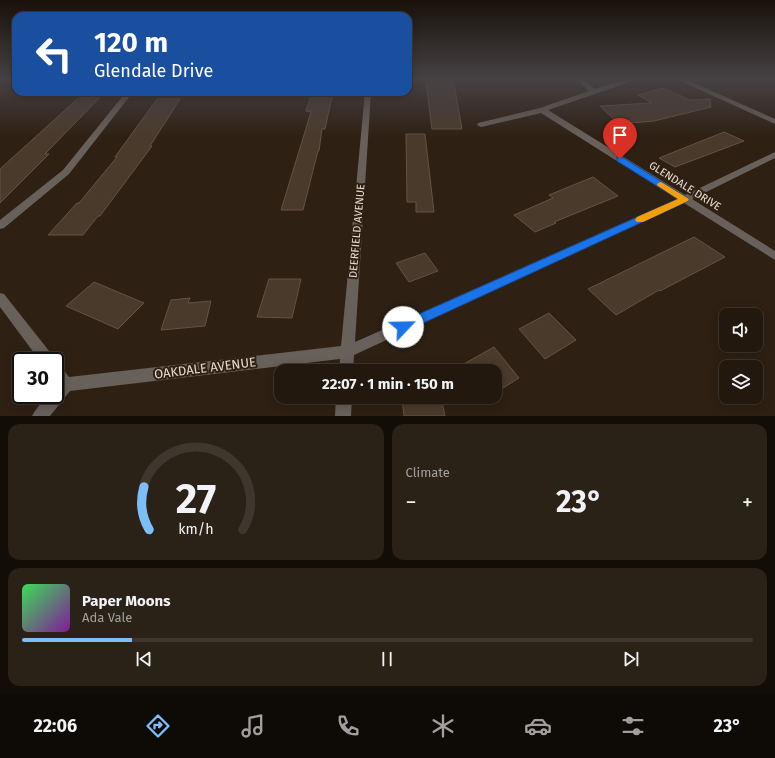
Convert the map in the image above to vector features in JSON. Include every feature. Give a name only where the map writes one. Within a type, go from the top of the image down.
[{"type":"street","points":[[0,225],[66,172],[125,98]]},
{"type":"street","name":"DEERFIELD AVENUE","points":[[346,364],[367,98]]},
{"type":"street","points":[[481,125],[542,110],[575,98]]},
{"type":"street","points":[[721,98],[775,122]]},
{"type":"street","name":"GLENDALE DRIVE","points":[[542,110],[775,256]]},
{"type":"street","name":"OAKDALE AVENUE","points":[[66,384],[347,352],[685,199],[775,155]]},
{"type":"street","points":[[0,298],[41,352]]},
{"type":"street","points":[[40,416],[66,384],[64,381]]},
{"type":"street","points":[[343,416],[344,404]]},
{"type":"building","points":[[78,98],[99,98],[45,154],[49,154],[0,203],[0,169]]},
{"type":"building","points":[[310,98],[332,98],[325,129],[322,129],[319,151],[303,210],[281,210],[311,112],[306,111]]},
{"type":"building","points":[[428,98],[457,98],[462,129],[432,129]]},
{"type":"building","points":[[644,98],[710,99],[711,107],[654,121],[619,124],[600,106],[652,103]]},
{"type":"building","points":[[157,99],[180,99],[150,146],[152,146],[100,216],[98,216],[83,235],[48,235],[77,203],[79,203],[117,157],[115,157]]},
{"type":"building","points":[[724,132],[744,141],[675,167],[659,158]]},
{"type":"building","points":[[406,134],[425,134],[434,212],[416,212],[416,202],[407,202]]},
{"type":"building","points":[[593,177],[618,196],[554,222],[556,223],[535,232],[514,215],[553,198],[549,195]]},
{"type":"building","points":[[694,237],[725,257],[660,291],[659,290],[616,315],[588,289]]},
{"type":"building","points":[[425,253],[438,271],[409,282],[396,263]]},
{"type":"building","points":[[269,279],[301,279],[292,318],[257,317]]},
{"type":"building","points":[[94,282],[144,303],[118,329],[66,306]]},
{"type":"building","points":[[190,298],[188,303],[211,301],[205,326],[161,330],[171,300]]},
{"type":"building","points":[[549,313],[576,340],[545,359],[519,329]]},
{"type":"building","points":[[494,347],[519,378],[502,389],[502,364],[464,364]]},
{"type":"building","points":[[403,404],[442,404],[445,416],[404,416]]},
{"type":"slow traffic","points":[[640,220],[685,199],[661,185]]},
{"type":"route","points":[[403,327],[685,199],[620,159]]}]
